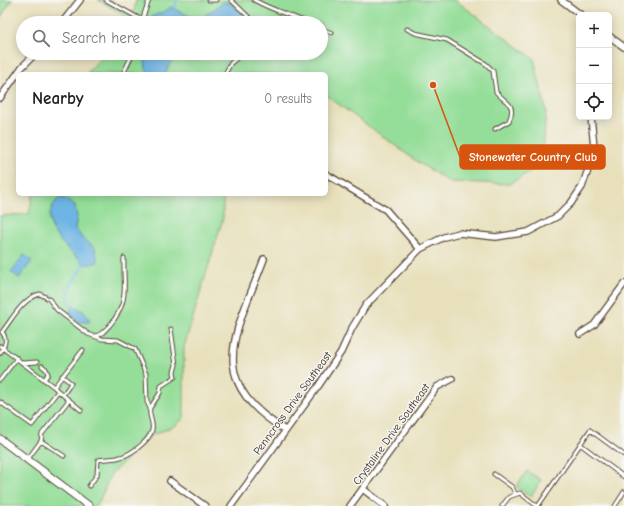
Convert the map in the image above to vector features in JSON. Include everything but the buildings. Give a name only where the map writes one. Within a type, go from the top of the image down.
[{"type":"street","points":[[67,16],[80,0]]},
{"type":"street","points":[[561,0],[577,12]]},
{"type":"street","points":[[612,38],[624,47]]},
{"type":"street","points":[[18,72],[29,60]]},
{"type":"street","points":[[0,98],[16,75]]},
{"type":"street","name":"Penncross Drive Southeast","points":[[231,506],[285,430],[297,417],[341,352],[352,328],[366,305],[420,249],[444,237],[459,233],[496,237],[528,232],[558,216],[571,203],[582,187],[589,167],[594,146],[591,120]]},
{"type":"street","points":[[328,175],[386,210],[420,249]]},
{"type":"street","points":[[264,259],[233,345],[233,366],[237,382],[244,396],[268,419],[285,430]]},
{"type":"street","points":[[580,334],[594,325],[624,284]]},
{"type":"street","name":"Crystaline Drive Southeast","points":[[350,506],[437,387],[452,379]]},
{"type":"street","points":[[0,439],[89,506]]},
{"type":"street","points":[[170,481],[205,506]]},
{"type":"street","points":[[362,489],[385,506]]},
{"type":"lane","points":[[106,0],[132,16]]},
{"type":"lane","points":[[144,16],[149,0]]},
{"type":"lane","points":[[209,0],[216,0]]},
{"type":"lane","points":[[231,0],[248,16]]},
{"type":"lane","points":[[254,0],[274,10],[293,16]]},
{"type":"lane","points":[[407,29],[415,34],[447,40],[484,63],[493,71],[496,92],[509,102],[512,109],[509,121],[495,129]]},
{"type":"lane","points":[[328,32],[332,33]]},
{"type":"lane","points":[[123,72],[129,60]]},
{"type":"lane","points":[[227,72],[231,63],[234,60]]},
{"type":"lane","points":[[93,336],[101,334],[121,310],[124,301],[124,258]]},
{"type":"lane","points":[[0,353],[5,339],[1,332],[21,307],[31,298],[40,294],[44,295],[62,314],[93,336],[102,339],[118,340],[135,349],[146,374],[147,402],[150,408]]},
{"type":"lane","points":[[89,486],[97,475],[98,460],[123,457],[139,448],[145,442],[152,428],[149,413],[150,408],[160,393],[161,386],[175,377],[174,372],[176,365],[171,329]]},
{"type":"lane","points":[[2,347],[24,363],[81,410]]},
{"type":"lane","points":[[54,388],[83,350]]},
{"type":"lane","points":[[0,380],[16,358]]},
{"type":"lane","points":[[24,363],[37,362]]},
{"type":"lane","points":[[42,366],[48,374],[44,380]]},
{"type":"lane","points":[[62,376],[71,383],[63,395]]},
{"type":"lane","points":[[0,402],[32,425],[58,391]]},
{"type":"lane","points":[[27,460],[41,441],[42,434],[69,400]]},
{"type":"lane","points":[[504,505],[509,497],[515,493],[520,493],[537,506],[590,430],[624,455]]},
{"type":"lane","points":[[41,441],[64,456]]},
{"type":"lane","points":[[580,444],[624,477]]},
{"type":"lane","points":[[494,474],[512,487],[515,493]]},
{"type":"lane","points":[[614,506],[624,492]]},
{"type":"green space","points":[[0,0],[12,0],[0,18]]},
{"type":"green space","points":[[98,0],[109,0],[129,12],[134,12],[136,0],[455,0],[534,59],[546,111],[543,152],[532,170],[510,184],[450,182],[419,163],[328,96],[328,72],[88,72],[99,60],[328,60],[328,16],[126,16]]},
{"type":"green space","points":[[33,196],[223,196],[223,218],[184,347],[184,418],[175,426],[152,435],[111,474],[97,506],[0,506],[0,216],[29,214]]},
{"type":"green space","points":[[527,471],[541,480],[531,497],[516,487]]},
{"type":"water","points":[[224,2],[232,4],[243,16],[204,16]]},
{"type":"water","points":[[170,7],[189,16],[154,16]]},
{"type":"water","points":[[145,60],[173,60],[167,72],[148,72]]},
{"type":"water","points":[[63,198],[75,205],[77,217],[75,228],[82,238],[95,248],[98,262],[87,265],[64,245],[52,227],[50,218],[52,208],[58,199]]},
{"type":"water","points":[[24,255],[32,261],[19,278],[11,272]]},
{"type":"water","points":[[74,306],[83,311],[90,320],[89,322],[79,322],[71,315],[70,310]]},
{"type":"waterway","points":[[175,8],[177,0]]},
{"type":"waterway","points":[[71,307],[68,295],[69,290],[84,264],[81,262]]},
{"type":"place","name":"Stonewater Country Club","points":[[433,85]]}]
